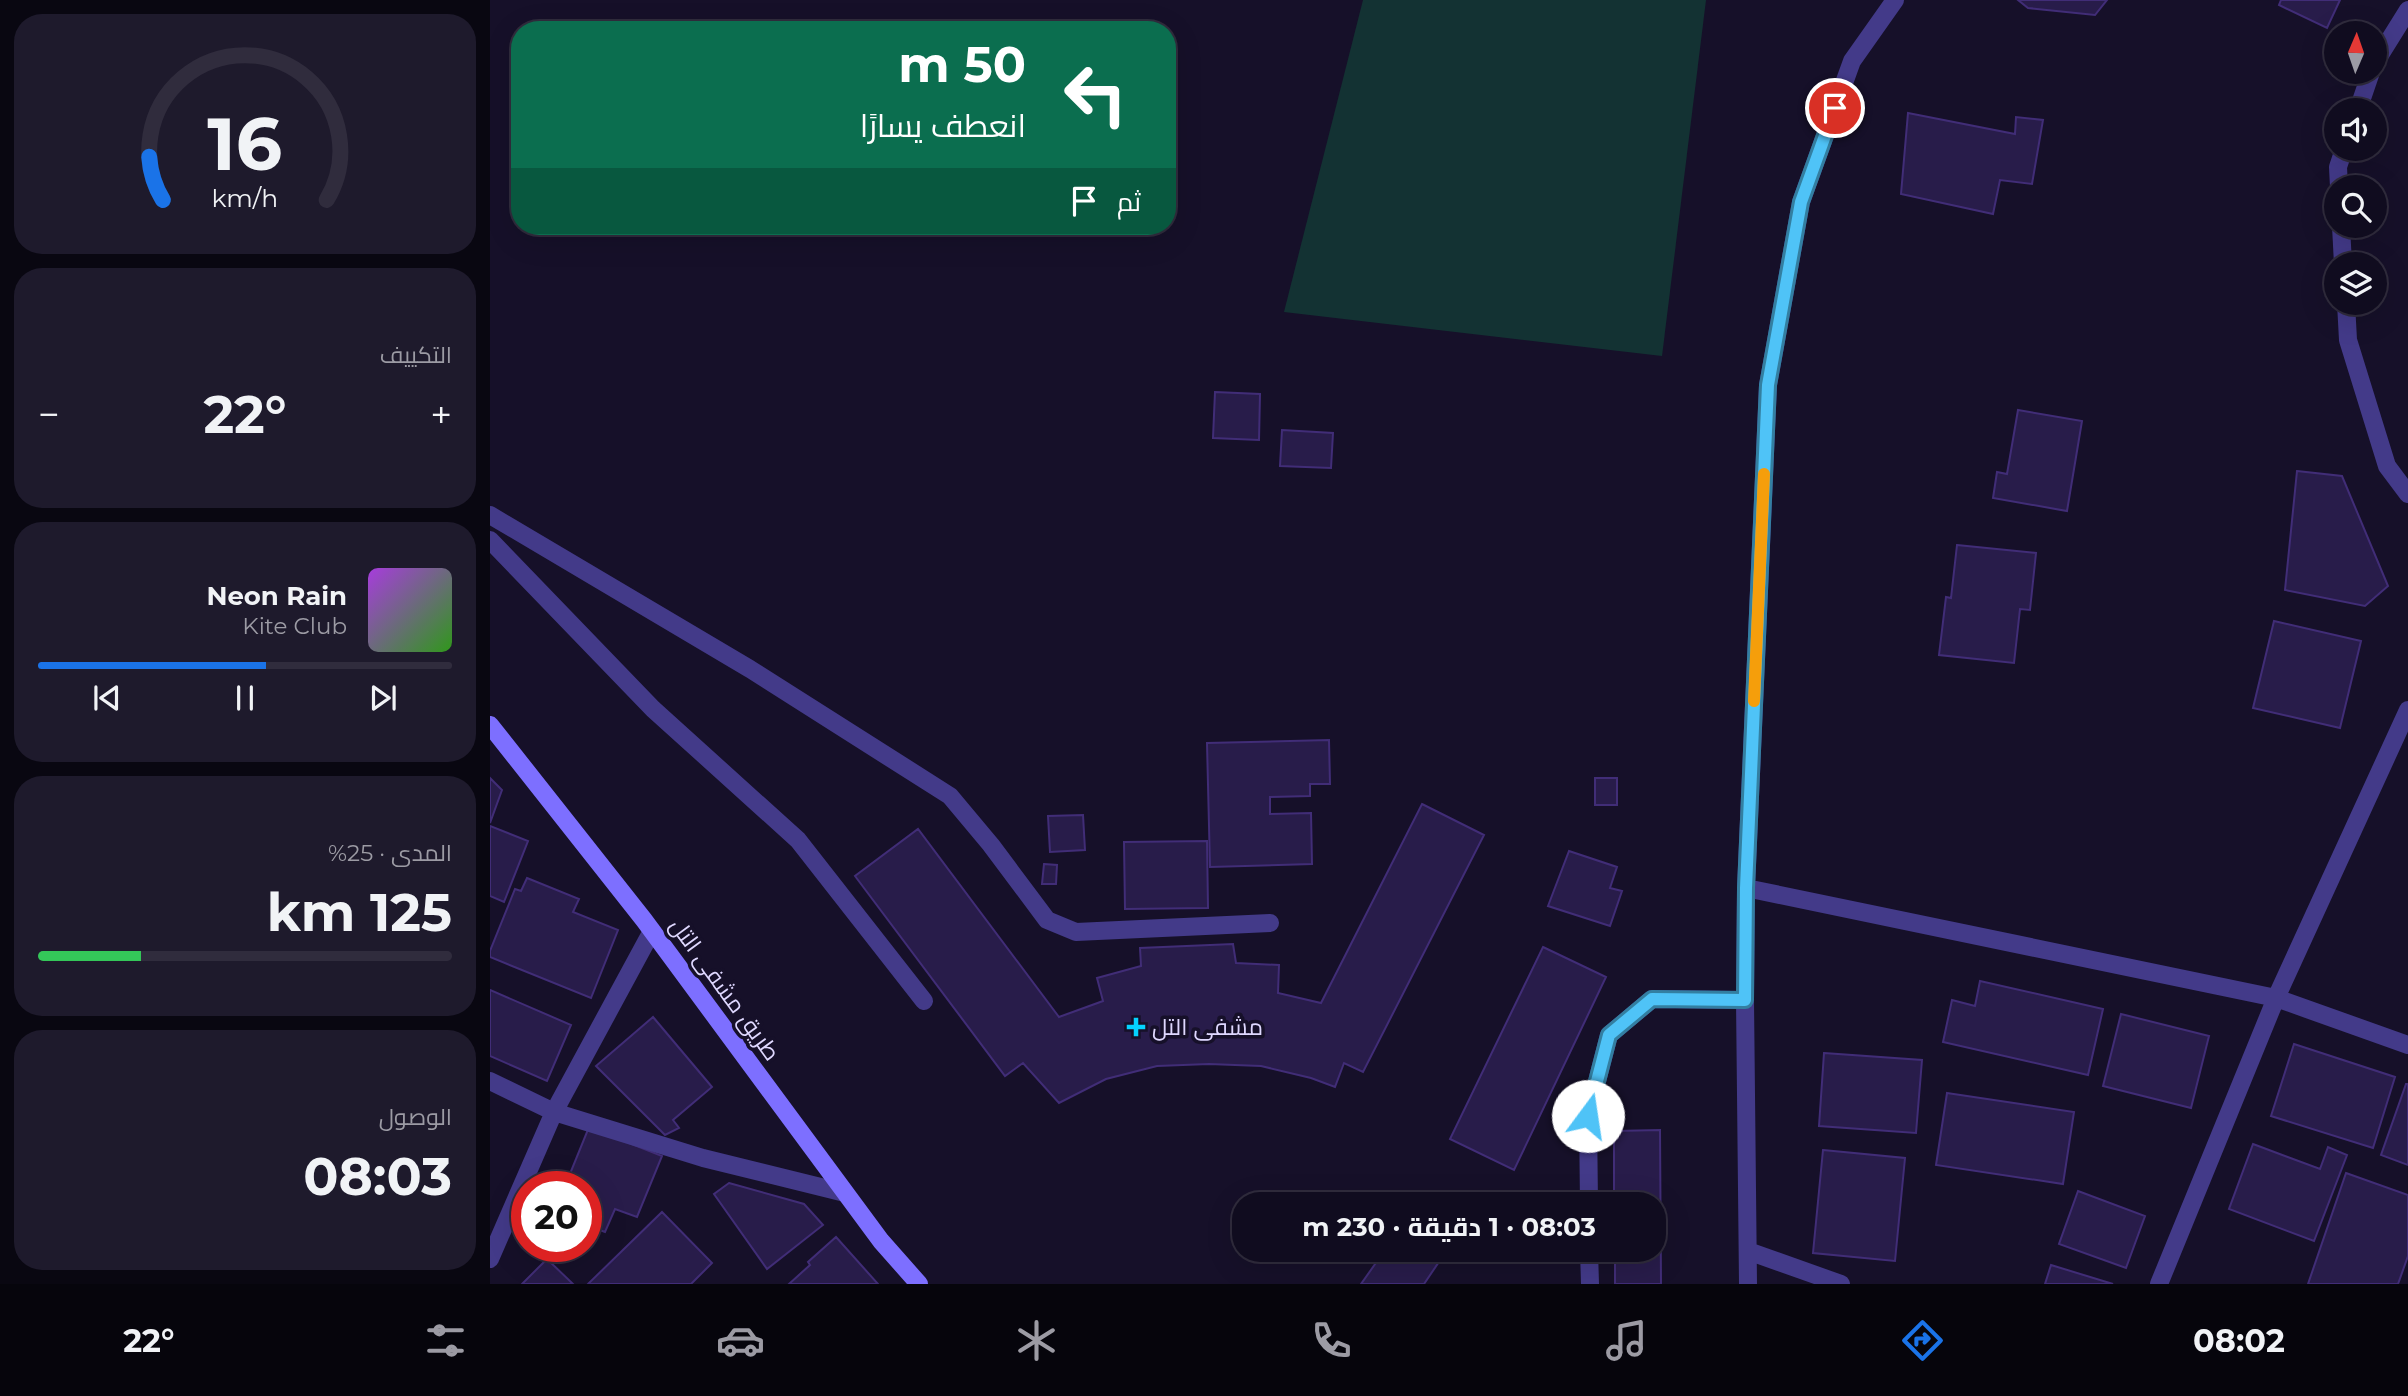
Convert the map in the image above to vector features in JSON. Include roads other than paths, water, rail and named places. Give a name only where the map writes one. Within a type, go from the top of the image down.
[{"type":"street","points":[[1748,1284],[1746,888],[1768,385],[1801,202],[1852,61],[1895,0]]},
{"type":"street","points":[[2387,44],[2408,10]]},
{"type":"street","points":[[2347,315],[2348,340],[2387,466],[2408,494]]},
{"type":"street","points":[[490,515],[750,669],[950,796],[991,845],[1047,920],[1076,932],[1270,923]]},
{"type":"street","points":[[490,540],[653,709],[797,840],[924,1001]]},
{"type":"street","points":[[2159,1284],[2276,998],[2408,710]]},
{"type":"street","name":"طريق مشفى التل","points":[[490,724],[652,931],[881,1241],[919,1284]]},
{"type":"street","points":[[1746,888],[2276,998],[2408,1045]]},
{"type":"street","points":[[490,1259],[554,1112],[652,931]]},
{"type":"street","points":[[1589,1192],[1588,1116],[1609,1035],[1652,999],[1745,1000]]},
{"type":"street","points":[[490,1080],[554,1112],[703,1158],[845,1193]]},
{"type":"street","points":[[1748,1251],[1842,1284]]},
{"type":"street","points":[[1589,1262],[1590,1284]]},
{"type":"place","name":"مشفى التل","points":[[1136,1027]]}]
